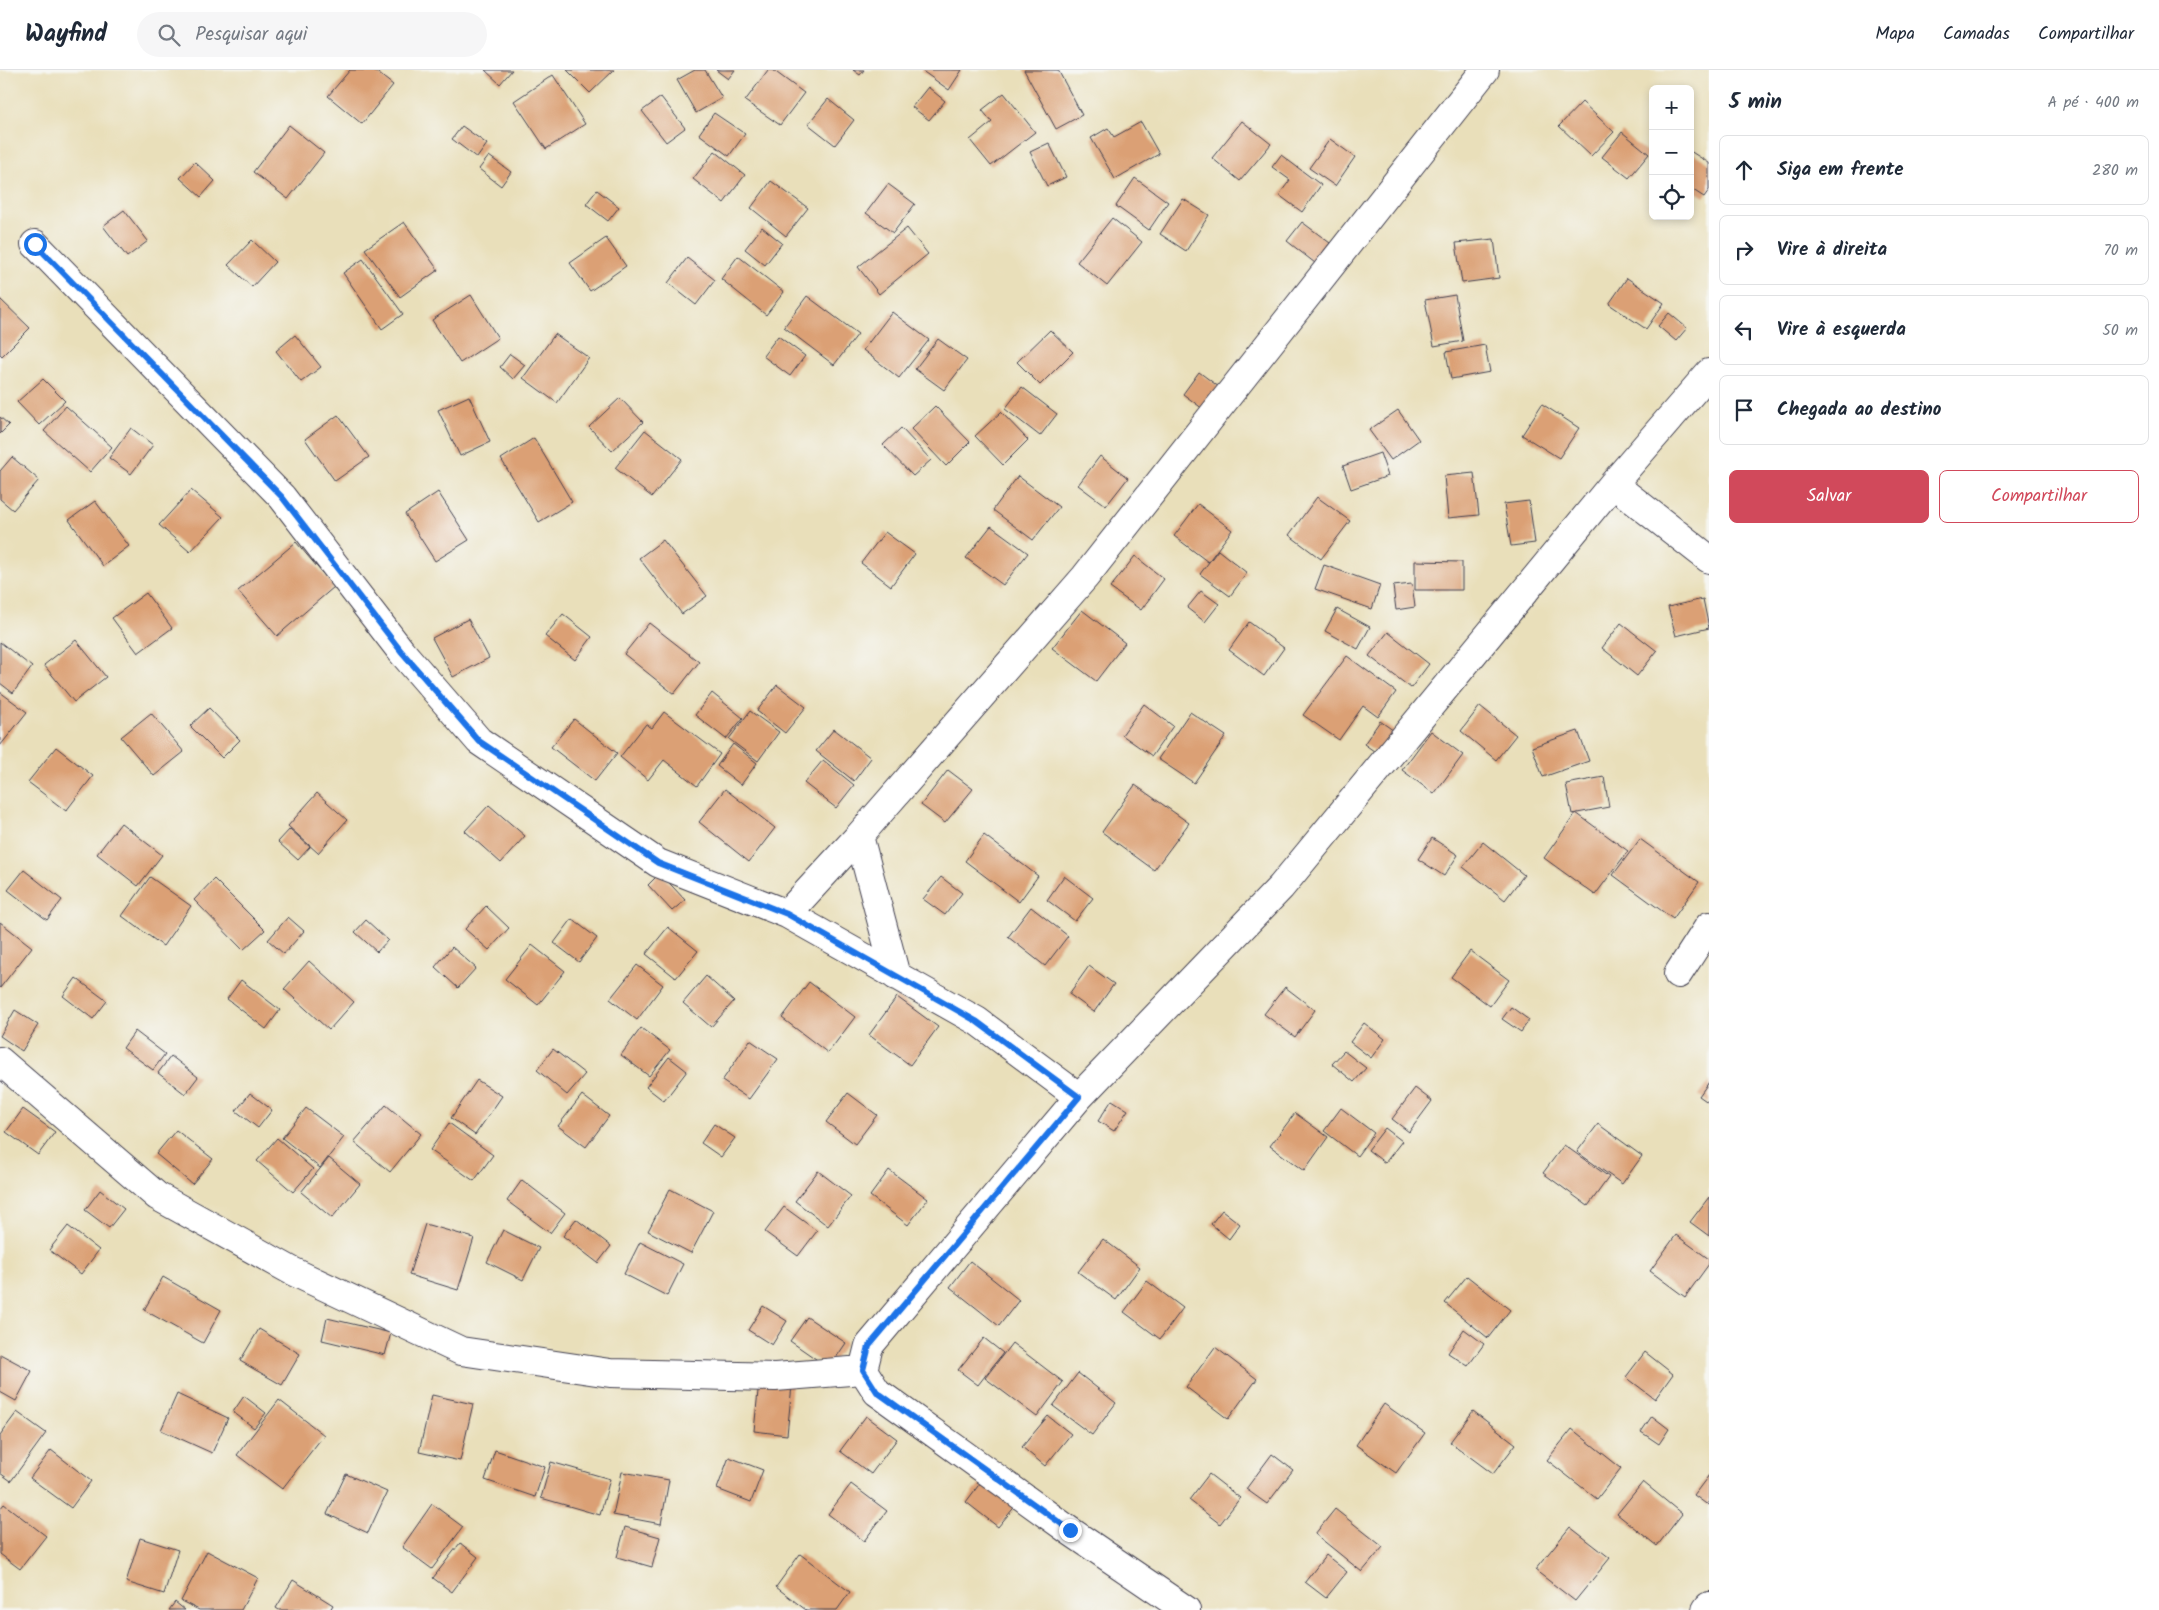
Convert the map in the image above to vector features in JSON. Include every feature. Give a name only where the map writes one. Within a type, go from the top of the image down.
[{"type":"street","points":[[787,914],[859,836],[1085,577],[1485,70]]},
{"type":"street","points":[[35,244],[282,497],[401,651],[479,741],[658,863],[787,914],[976,1021],[1079,1097]]},
{"type":"street","points":[[1186,1610],[1070,1530],[877,1392],[863,1370],[869,1346],[1079,1097],[1281,887],[1613,484],[1709,373]]},
{"type":"street","points":[[1613,484],[1709,559]]},
{"type":"street","points":[[859,836],[896,976]]},
{"type":"street","points":[[1678,974],[1709,926]]},
{"type":"street","points":[[0,1060],[157,1196],[292,1271],[461,1351],[610,1373],[775,1377],[863,1370]]},
{"type":"street","points":[[1706,1610],[1709,1606]]},
{"type":"building","points":[[350,70],[374,70],[393,85],[362,124],[328,96]]},
{"type":"building","points":[[485,70],[512,70],[500,84]]},
{"type":"building","points":[[567,70],[614,70],[590,93]]},
{"type":"building","points":[[695,70],[705,70],[722,98],[696,113],[677,80]]},
{"type":"building","points":[[716,70],[735,70],[728,79]]},
{"type":"building","points":[[768,70],[773,70],[804,93],[780,125],[745,101]]},
{"type":"building","points":[[853,70],[864,70],[860,75]]},
{"type":"building","points":[[921,70],[962,70],[949,90]]},
{"type":"building","points":[[1024,70],[1058,70],[1082,115],[1056,129]]},
{"type":"building","points":[[553,75],[585,124],[546,149],[514,101]]},
{"type":"building","points":[[928,87],[945,101],[929,120],[912,107]]},
{"type":"building","points":[[1004,93],[1035,132],[991,166],[970,140],[992,122],[982,110]]},
{"type":"building","points":[[661,97],[685,128],[666,142],[642,111]]},
{"type":"building","points":[[828,99],[854,120],[835,145],[808,124]]},
{"type":"building","points":[[1582,102],[1614,132],[1591,156],[1559,126]]},
{"type":"building","points":[[714,113],[745,134],[729,156],[699,134]]},
{"type":"building","points":[[1242,121],[1271,144],[1240,181],[1212,158]]},
{"type":"building","points":[[1141,122],[1159,154],[1115,179],[1091,138],[1108,128],[1114,137]]},
{"type":"building","points":[[289,125],[324,153],[288,199],[253,172]]},
{"type":"building","points":[[462,126],[487,144],[477,158],[452,139]]},
{"type":"building","points":[[1622,132],[1649,154],[1629,178],[1602,157]]},
{"type":"building","points":[[1330,139],[1355,157],[1335,186],[1309,168]]},
{"type":"building","points":[[1049,143],[1066,177],[1047,186],[1030,152]]},
{"type":"building","points":[[715,151],[745,175],[724,203],[693,179]]},
{"type":"building","points":[[1694,154],[1709,163],[1709,190],[1704,197],[1694,191]]},
{"type":"building","points":[[1281,155],[1321,185],[1302,212],[1279,195],[1290,180],[1272,167]]},
{"type":"building","points":[[489,156],[511,172],[501,186],[479,169]]},
{"type":"building","points":[[195,162],[215,181],[201,197],[180,178]]},
{"type":"building","points":[[1135,178],[1168,202],[1149,230],[1116,206]]},
{"type":"building","points":[[771,181],[808,208],[786,236],[751,208]]},
{"type":"building","points":[[888,184],[915,204],[893,233],[866,213]]},
{"type":"building","points":[[597,190],[619,207],[608,221],[586,204]]},
{"type":"building","points":[[1183,199],[1209,215],[1186,251],[1160,234]]},
{"type":"building","points":[[124,210],[148,241],[127,257],[103,226]]},
{"type":"building","points":[[1112,218],[1142,242],[1107,286],[1077,262]]},
{"type":"building","points":[[404,222],[438,270],[400,297],[365,249]]},
{"type":"building","points":[[1302,222],[1330,243],[1315,263],[1287,241]]},
{"type":"building","points":[[762,227],[782,243],[765,265],[745,249]]},
{"type":"building","points":[[907,228],[928,254],[879,294],[858,267]]},
{"type":"building","points":[[606,238],[626,266],[590,291],[570,263]]},
{"type":"building","points":[[1494,239],[1499,278],[1462,283],[1456,243]]},
{"type":"building","points":[[252,240],[275,262],[252,287],[228,265]]},
{"type":"building","points":[[738,256],[784,292],[766,315],[721,279]]},
{"type":"building","points":[[687,258],[715,280],[696,305],[668,283]]},
{"type":"building","points":[[363,259],[403,314],[382,329],[343,273]]},
{"type":"building","points":[[1627,278],[1664,303],[1646,329],[1609,304]]},
{"type":"building","points":[[471,295],[498,338],[460,363],[432,320]]},
{"type":"building","points":[[1455,295],[1463,341],[1434,346],[1425,300]]},
{"type":"building","points":[[807,296],[858,334],[834,365],[784,327]]},
{"type":"building","points":[[0,299],[30,328],[2,356],[0,354]]},
{"type":"building","points":[[892,312],[929,340],[899,378],[863,350]]},
{"type":"building","points":[[1669,313],[1687,328],[1676,341],[1658,326]]},
{"type":"building","points":[[1050,330],[1073,352],[1040,385],[1017,362]]},
{"type":"building","points":[[555,334],[589,358],[557,403],[523,378]]},
{"type":"building","points":[[295,335],[321,367],[301,382],[276,351]]},
{"type":"building","points":[[778,336],[805,356],[790,376],[763,356]]},
{"type":"building","points":[[938,339],[967,360],[944,390],[915,369]]},
{"type":"building","points":[[1485,345],[1490,372],[1451,379],[1446,352]]},
{"type":"building","points":[[510,354],[525,365],[513,379],[500,367]]},
{"type":"building","points":[[1199,372],[1219,387],[1203,409],[1183,394]]},
{"type":"building","points":[[43,379],[65,401],[39,425],[17,402]]},
{"type":"building","points":[[1022,387],[1057,414],[1040,436],[1005,409]]},
{"type":"building","points":[[469,396],[490,442],[460,456],[438,410]]},
{"type":"building","points":[[620,398],[643,422],[612,451],[589,427]]},
{"type":"building","points":[[1542,404],[1579,428],[1559,458],[1522,435]]},
{"type":"building","points":[[66,406],[112,447],[90,472],[44,431]]},
{"type":"building","points":[[935,406],[970,442],[946,466],[911,429]]},
{"type":"building","points":[[1398,410],[1419,440],[1391,460],[1369,430]]},
{"type":"building","points":[[1001,412],[1028,440],[1003,465],[975,436]]},
{"type":"building","points":[[338,415],[369,457],[335,481],[305,439]]},
{"type":"building","points":[[0,417],[9,425],[0,434]]},
{"type":"building","points":[[131,428],[153,445],[131,474],[109,458]]},
{"type":"building","points":[[901,428],[931,460],[913,476],[883,445]]},
{"type":"building","points":[[645,430],[682,459],[652,497],[615,468]]},
{"type":"building","points":[[534,438],[572,502],[539,522],[501,459]]},
{"type":"building","points":[[1380,453],[1388,476],[1351,489],[1343,466]]},
{"type":"building","points":[[1100,456],[1128,478],[1106,506],[1078,485]]},
{"type":"building","points":[[12,457],[39,480],[13,510],[0,499],[0,471]]},
{"type":"building","points":[[1474,473],[1479,515],[1448,518],[1444,476]]},
{"type":"building","points":[[1018,476],[1059,507],[1033,540],[993,510]]},
{"type":"building","points":[[191,490],[223,517],[190,552],[159,525]]},
{"type":"building","points":[[438,492],[469,540],[435,561],[405,514]]},
{"type":"building","points":[[1317,497],[1350,521],[1321,559],[1289,535]]},
{"type":"building","points":[[95,501],[129,546],[103,566],[69,520]]},
{"type":"building","points":[[1529,501],[1535,543],[1511,546],[1504,504]]},
{"type":"building","points":[[1198,504],[1232,530],[1208,562],[1174,536]]},
{"type":"building","points":[[991,526],[1028,553],[1003,585],[966,558]]},
{"type":"building","points":[[885,532],[915,554],[891,586],[861,563]]},
{"type":"building","points":[[663,540],[707,596],[682,614],[639,558]]},
{"type":"building","points":[[296,542],[334,587],[277,636],[238,591]]},
{"type":"building","points":[[1218,550],[1247,573],[1230,596],[1200,574]]},
{"type":"building","points":[[1135,556],[1164,579],[1141,610],[1110,588]]},
{"type":"building","points":[[1415,561],[1462,562],[1462,590],[1415,590]]},
{"type":"building","points":[[1324,565],[1380,585],[1372,609],[1315,589]]},
{"type":"building","points":[[1412,584],[1415,607],[1396,610],[1393,586]]},
{"type":"building","points":[[1201,591],[1219,604],[1205,622],[1187,608]]},
{"type":"building","points":[[146,593],[172,628],[138,653],[112,618]]},
{"type":"building","points":[[1703,599],[1709,628],[1676,636],[1668,607]]},
{"type":"building","points":[[1337,609],[1370,627],[1358,649],[1325,631]]},
{"type":"building","points":[[1082,610],[1125,643],[1096,681],[1052,648]]},
{"type":"building","points":[[563,614],[592,637],[575,660],[545,636]]},
{"type":"building","points":[[468,619],[489,658],[453,677],[432,638]]},
{"type":"building","points":[[1249,622],[1284,648],[1264,676],[1229,650]]},
{"type":"building","points":[[649,623],[699,662],[674,694],[624,654]]},
{"type":"building","points":[[1621,623],[1657,651],[1637,676],[1602,648]]},
{"type":"building","points":[[1388,632],[1429,664],[1411,688],[1369,656]]},
{"type":"building","points":[[76,640],[106,677],[74,702],[44,665]]},
{"type":"building","points":[[0,642],[32,667],[13,693],[0,683]]},
{"type":"building","points":[[1347,656],[1396,692],[1378,717],[1363,706],[1339,740],[1303,715]]},
{"type":"building","points":[[777,685],[806,707],[785,733],[757,711]]},
{"type":"building","points":[[0,692],[27,712],[0,746]]},
{"type":"building","points":[[712,693],[743,718],[726,739],[695,715]]},
{"type":"building","points":[[1144,704],[1173,726],[1152,756],[1122,735]]},
{"type":"building","points":[[1480,706],[1516,735],[1496,760],[1461,731]]},
{"type":"building","points":[[209,708],[240,740],[222,758],[190,726]]},
{"type":"building","points":[[750,711],[779,732],[758,761],[729,739]]},
{"type":"building","points":[[664,712],[720,754],[697,786],[664,760],[648,780],[620,757],[646,724],[652,728]]},
{"type":"building","points":[[1190,712],[1226,736],[1194,783],[1158,759]]},
{"type":"building","points":[[151,713],[184,752],[154,776],[121,737]]},
{"type":"building","points":[[574,719],[617,753],[595,781],[551,747]]},
{"type":"building","points":[[1380,721],[1397,733],[1381,756],[1364,744]]},
{"type":"building","points":[[834,729],[871,758],[854,781],[816,751]]},
{"type":"building","points":[[1431,731],[1463,755],[1434,794],[1402,770]]},
{"type":"building","points":[[1578,731],[1589,761],[1543,777],[1532,747]]},
{"type":"building","points":[[733,744],[757,763],[741,785],[717,766]]},
{"type":"building","points":[[56,747],[93,776],[66,811],[28,782]]},
{"type":"building","points":[[823,760],[854,785],[836,808],[804,783]]},
{"type":"building","points":[[948,770],[973,789],[945,823],[921,805]]},
{"type":"building","points":[[1604,777],[1609,807],[1572,814],[1566,784]]},
{"type":"building","points":[[1135,785],[1189,823],[1154,870],[1102,832]]},
{"type":"building","points":[[725,789],[775,828],[749,862],[699,822]]},
{"type":"building","points":[[317,793],[347,820],[318,853],[288,826]]},
{"type":"building","points":[[489,805],[525,836],[501,863],[465,831]]},
{"type":"building","points":[[1576,813],[1628,851],[1595,895],[1544,858]]},
{"type":"building","points":[[121,823],[162,855],[138,886],[97,854]]},
{"type":"building","points":[[290,829],[310,847],[298,860],[278,842]]},
{"type":"building","points":[[984,835],[1038,876],[1019,902],[965,861]]},
{"type":"building","points":[[1432,838],[1458,855],[1444,876],[1418,859]]},
{"type":"building","points":[[1640,839],[1699,882],[1673,919],[1613,875]]},
{"type":"building","points":[[1483,842],[1524,875],[1505,900],[1463,867]]},
{"type":"building","points":[[24,870],[62,900],[47,920],[8,890]]},
{"type":"building","points":[[660,873],[685,900],[672,911],[648,885]]},
{"type":"building","points":[[1064,876],[1093,898],[1075,921],[1047,900]]},
{"type":"building","points":[[150,877],[191,906],[163,946],[122,916]]},
{"type":"building","points":[[941,877],[962,893],[945,915],[923,899]]},
{"type":"building","points":[[214,879],[265,930],[243,950],[194,900]]},
{"type":"building","points":[[486,906],[509,928],[489,950],[465,929]]},
{"type":"building","points":[[1031,907],[1068,936],[1045,966],[1008,937]]},
{"type":"building","points":[[288,917],[304,931],[284,954],[268,940]]},
{"type":"building","points":[[572,919],[597,938],[579,962],[554,943]]},
{"type":"building","points":[[366,920],[388,940],[377,952],[355,932]]},
{"type":"building","points":[[0,922],[32,947],[0,988]]},
{"type":"building","points":[[668,927],[698,951],[676,978],[646,954]]},
{"type":"building","points":[[532,945],[565,971],[538,1005],[505,979]]},
{"type":"building","points":[[452,947],[476,968],[458,988],[435,967]]},
{"type":"building","points":[[1470,951],[1509,980],[1490,1006],[1451,977]]},
{"type":"building","points":[[309,961],[354,1002],[329,1030],[284,989]]},
{"type":"building","points":[[637,965],[663,985],[637,1020],[610,999]]},
{"type":"building","points":[[1089,966],[1114,984],[1094,1012],[1069,994]]},
{"type":"building","points":[[706,976],[734,1001],[711,1027],[683,1003]]},
{"type":"building","points":[[76,978],[107,1001],[93,1019],[63,996]]},
{"type":"building","points":[[241,980],[280,1010],[266,1029],[227,999]]},
{"type":"building","points":[[809,982],[855,1017],[828,1053],[782,1018]]},
{"type":"building","points":[[1285,987],[1315,1010],[1295,1037],[1264,1014]]},
{"type":"building","points":[[897,997],[938,1027],[910,1065],[869,1035]]},
{"type":"building","points":[[1511,1007],[1529,1020],[1521,1032],[1502,1019]]},
{"type":"building","points":[[15,1010],[38,1025],[22,1051],[0,1036]]},
{"type":"building","points":[[1364,1023],[1385,1039],[1371,1058],[1350,1042]]},
{"type":"building","points":[[641,1028],[670,1050],[649,1076],[621,1055]]},
{"type":"building","points":[[135,1031],[165,1054],[153,1070],[123,1048]]},
{"type":"building","points":[[750,1040],[778,1059],[749,1099],[722,1081]]},
{"type":"building","points":[[553,1049],[585,1074],[567,1095],[537,1070]]},
{"type":"building","points":[[1344,1051],[1366,1068],[1354,1082],[1332,1064]]},
{"type":"building","points":[[171,1056],[198,1077],[185,1094],[158,1073]]},
{"type":"building","points":[[669,1057],[687,1071],[664,1101],[646,1087]]},
{"type":"building","points":[[477,1080],[502,1096],[475,1135],[451,1118]]},
{"type":"building","points":[[1709,1082],[1709,1103],[1699,1096]]},
{"type":"building","points":[[1415,1088],[1432,1101],[1409,1132],[1392,1119]]},
{"type":"building","points":[[250,1093],[272,1110],[258,1128],[236,1111]]},
{"type":"building","points":[[848,1093],[877,1115],[855,1144],[826,1122]]},
{"type":"building","points":[[582,1095],[609,1116],[586,1147],[558,1126]]},
{"type":"building","points":[[1112,1100],[1128,1110],[1114,1131],[1098,1121]]},
{"type":"building","points":[[386,1105],[421,1134],[390,1172],[354,1142]]},
{"type":"building","points":[[306,1108],[344,1137],[320,1168],[282,1138]]},
{"type":"building","points":[[1341,1108],[1374,1133],[1357,1156],[1324,1131]]},
{"type":"building","points":[[23,1109],[55,1132],[38,1155],[6,1132]]},
{"type":"building","points":[[1295,1113],[1328,1137],[1304,1171],[1270,1146]]},
{"type":"building","points":[[449,1123],[493,1155],[474,1181],[430,1150]]},
{"type":"building","points":[[714,1124],[735,1138],[721,1157],[701,1143]]},
{"type":"building","points":[[1598,1124],[1642,1156],[1622,1184],[1577,1152]]},
{"type":"building","points":[[1385,1128],[1402,1141],[1385,1163],[1368,1150]]},
{"type":"building","points":[[176,1130],[213,1159],[192,1184],[156,1154]]},
{"type":"building","points":[[277,1138],[313,1169],[293,1192],[257,1161]]},
{"type":"building","points":[[1564,1145],[1609,1177],[1588,1206],[1543,1173]]},
{"type":"building","points":[[329,1158],[360,1184],[332,1218],[301,1192]]},
{"type":"building","points":[[889,1170],[928,1199],[908,1225],[870,1196]]},
{"type":"building","points":[[818,1171],[851,1196],[828,1226],[795,1201]]},
{"type":"building","points":[[522,1180],[565,1213],[550,1233],[507,1201]]},
{"type":"building","points":[[670,1189],[713,1211],[691,1253],[648,1231]]},
{"type":"building","points":[[100,1190],[124,1209],[109,1228],[85,1210]]},
{"type":"building","points":[[1709,1197],[1709,1236],[1690,1222]]},
{"type":"building","points":[[784,1207],[817,1231],[798,1256],[765,1232]]},
{"type":"building","points":[[1222,1210],[1240,1224],[1229,1239],[1211,1224]]},
{"type":"building","points":[[576,1219],[611,1246],[598,1263],[563,1236]]},
{"type":"building","points":[[425,1224],[474,1238],[458,1290],[409,1275]]},
{"type":"building","points":[[68,1226],[99,1250],[81,1274],[49,1250]]},
{"type":"building","points":[[503,1230],[539,1248],[523,1280],[487,1262]]},
{"type":"building","points":[[1676,1235],[1709,1259],[1709,1264],[1685,1297],[1650,1271]]},
{"type":"building","points":[[1103,1239],[1140,1267],[1116,1300],[1078,1272]]},
{"type":"building","points":[[640,1242],[683,1264],[667,1296],[624,1274]]},
{"type":"building","points":[[970,1261],[1019,1300],[999,1326],[950,1287]]},
{"type":"building","points":[[1467,1276],[1510,1310],[1488,1338],[1445,1303]]},
{"type":"building","points":[[163,1277],[221,1310],[203,1343],[144,1310]]},
{"type":"building","points":[[1147,1281],[1183,1308],[1160,1339],[1124,1312]]},
{"type":"building","points":[[763,1306],[787,1321],[772,1345],[748,1330]]},
{"type":"building","points":[[807,1317],[846,1343],[829,1368],[790,1341]]},
{"type":"building","points":[[327,1318],[391,1333],[385,1355],[322,1340]]},
{"type":"building","points":[[259,1329],[300,1354],[282,1385],[240,1361]]},
{"type":"building","points":[[1464,1329],[1484,1344],[1468,1366],[1448,1353]]},
{"type":"building","points":[[984,1338],[1003,1353],[978,1385],[958,1370]]},
{"type":"building","points":[[1012,1343],[1063,1382],[1037,1417],[985,1378]]},
{"type":"building","points":[[1215,1347],[1257,1379],[1228,1419],[1186,1387]]},
{"type":"building","points":[[1645,1352],[1673,1374],[1655,1399],[1626,1377]]},
{"type":"building","points":[[0,1354],[32,1371],[16,1401],[0,1392]]},
{"type":"building","points":[[1078,1373],[1116,1403],[1092,1435],[1053,1406]]},
{"type":"building","points":[[759,1381],[792,1385],[787,1435],[754,1431]]},
{"type":"building","points":[[177,1394],[228,1418],[212,1453],[161,1430]]},
{"type":"building","points":[[432,1395],[473,1404],[460,1461],[419,1452]]},
{"type":"building","points":[[244,1396],[266,1413],[254,1428],[233,1412]]},
{"type":"building","points":[[279,1400],[324,1435],[282,1489],[237,1455]]},
{"type":"building","points":[[1384,1404],[1425,1433],[1396,1473],[1356,1445]]},
{"type":"building","points":[[1473,1411],[1516,1444],[1493,1474],[1450,1442]]},
{"type":"building","points":[[17,1412],[46,1433],[11,1481],[0,1473],[0,1435]]},
{"type":"building","points":[[866,1416],[897,1439],[871,1474],[840,1451]]},
{"type":"building","points":[[1048,1416],[1071,1434],[1045,1466],[1022,1447]]},
{"type":"building","points":[[1652,1416],[1669,1429],[1659,1444],[1641,1432]]},
{"type":"building","points":[[1572,1429],[1621,1468],[1597,1499],[1547,1460]]},
{"type":"building","points":[[51,1450],[91,1481],[71,1508],[30,1478]]},
{"type":"building","points":[[495,1450],[545,1467],[535,1497],[485,1480]]},
{"type":"building","points":[[1272,1454],[1293,1470],[1267,1504],[1246,1489]]},
{"type":"building","points":[[729,1457],[763,1470],[751,1502],[717,1489]]},
{"type":"building","points":[[551,1462],[610,1479],[600,1515],[541,1498]]},
{"type":"building","points":[[622,1472],[669,1480],[661,1524],[613,1515]]},
{"type":"building","points":[[346,1474],[387,1492],[368,1533],[327,1514]]},
{"type":"building","points":[[1209,1474],[1240,1498],[1220,1524],[1189,1500]]},
{"type":"building","points":[[1709,1475],[1709,1506],[1694,1495]]},
{"type":"building","points":[[984,1478],[1017,1504],[998,1527],[966,1502]]},
{"type":"building","points":[[1643,1482],[1682,1514],[1657,1546],[1617,1514]]},
{"type":"building","points":[[851,1484],[887,1511],[864,1541],[828,1514]]},
{"type":"building","points":[[4,1504],[46,1536],[20,1569],[0,1554],[0,1509]]},
{"type":"building","points":[[432,1504],[463,1527],[432,1569],[402,1547]]},
{"type":"building","points":[[1335,1509],[1383,1547],[1362,1572],[1315,1534]]},
{"type":"building","points":[[625,1527],[660,1537],[652,1567],[617,1557]]},
{"type":"building","points":[[1570,1527],[1610,1558],[1575,1601],[1535,1570]]},
{"type":"building","points":[[140,1538],[178,1550],[164,1594],[126,1582]]},
{"type":"building","points":[[460,1543],[478,1557],[452,1592],[433,1578]]},
{"type":"building","points":[[207,1551],[258,1578],[241,1610],[199,1610],[181,1601]]},
{"type":"building","points":[[800,1554],[850,1592],[837,1610],[806,1610],[776,1587]]},
{"type":"building","points":[[1326,1555],[1347,1572],[1326,1598],[1305,1582]]},
{"type":"building","points":[[293,1580],[333,1605],[330,1610],[279,1610],[276,1608]]},
{"type":"building","points":[[175,1602],[185,1610],[169,1610]]},
{"type":"route","points":[[35,244],[282,497],[401,651],[479,741],[658,863],[787,914],[976,1021],[1079,1097],[869,1346],[863,1370],[877,1392],[1070,1530]]}]
